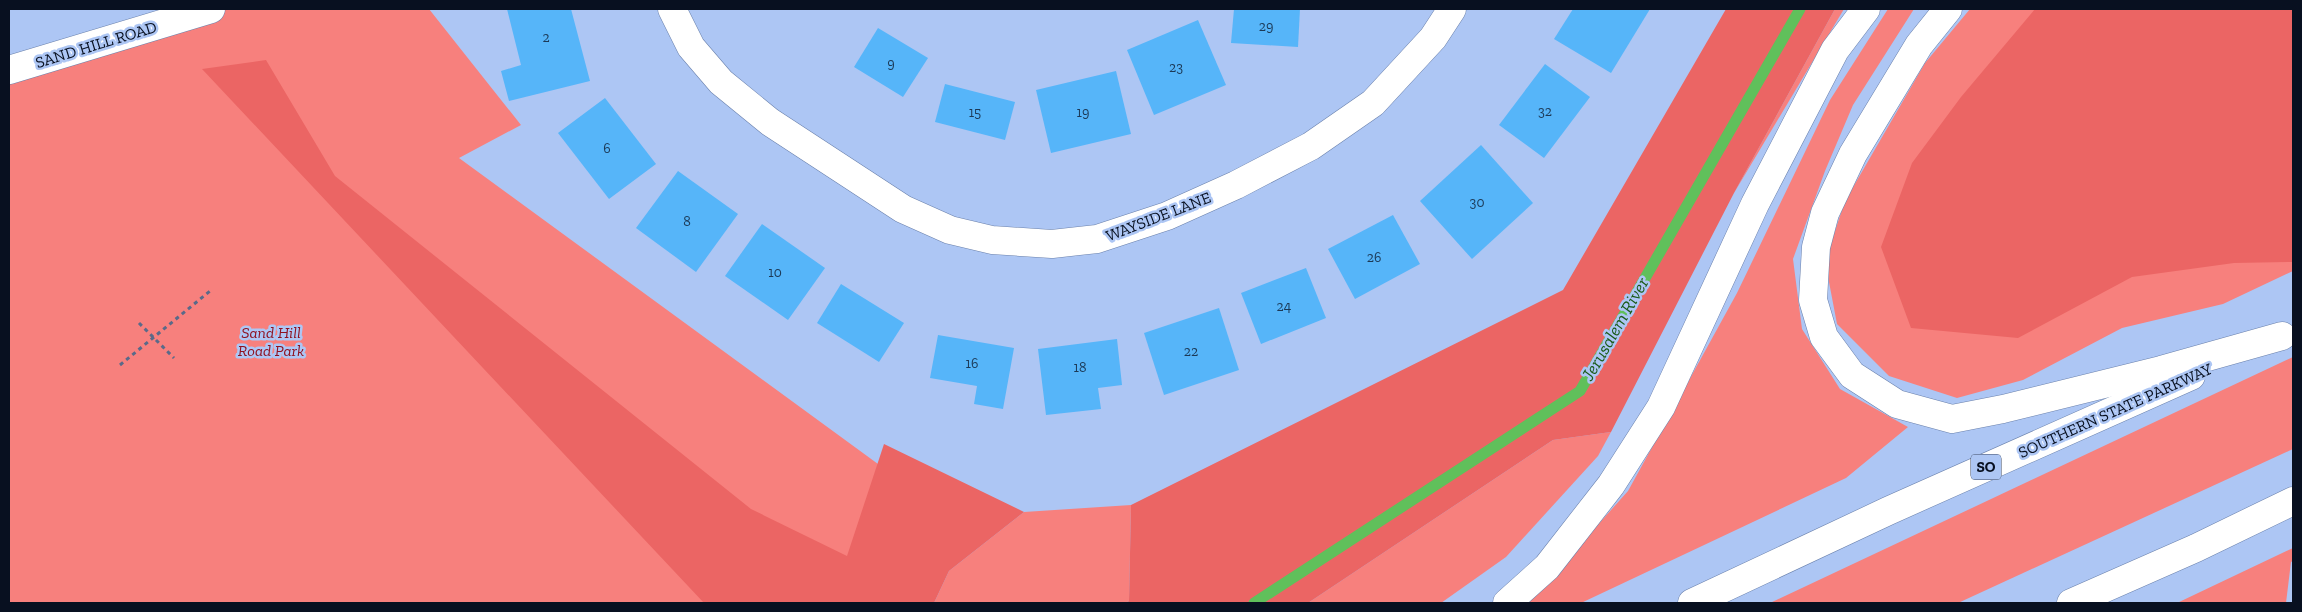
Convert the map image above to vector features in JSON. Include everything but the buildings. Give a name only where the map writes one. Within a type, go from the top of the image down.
[{"type":"main road","name":"SAND HILL ROAD","points":[[9,70],[211,9]]},
{"type":"main road","name":"WAYSIDE LANE","points":[[672,9],[691,47],[721,82],[770,122],[903,209],[950,230],[992,240],[1052,244],[1097,239],[1167,216],[1311,146],[1373,103],[1434,38],[1452,9]]},
{"type":"main road","points":[[1507,603],[1546,567],[1605,493],[1661,407],[1759,196],[1835,50],[1866,9]]},
{"type":"main road","points":[[1948,9],[1919,45],[1853,154],[1825,213],[1816,247],[1813,300],[1824,337],[1852,375],[1897,404],[1952,419],[2003,409],[2161,370],[2288,333]]},
{"type":"main road","name":"SOUTHERN STATE PARKWAY","points":[[1692,603],[1888,511],[2288,333]]},
{"type":"main road","points":[[2071,603],[2196,548],[2293,501]]},
{"type":"main road","points":[[2095,603],[2196,548]]},
{"type":"path","points":[[120,365],[210,291]]},
{"type":"path","points":[[139,323],[174,358]]},
{"type":"green space","name":"Sand Hill Road Park","points":[[227,9],[429,9],[521,125],[459,158],[878,464],[834,603],[9,603],[9,74]]},
{"type":"green space","points":[[1835,9],[1844,9],[1734,193]]},
{"type":"green space","points":[[1888,9],[1914,9],[1853,105],[1825,171],[1793,259],[1802,329],[1840,389],[1908,427],[1846,478],[1581,603],[1528,603],[1628,491],[1737,293],[1830,100]]},
{"type":"green space","points":[[1970,9],[2293,9],[2293,271],[2223,304],[2122,328],[2023,380],[1957,398],[1889,376],[1837,324],[1825,261],[1845,201],[1925,63]]},
{"type":"green space","points":[[2293,357],[2293,449],[1958,603],[1770,603]]},
{"type":"green space","points":[[1611,432],[1598,456],[1506,557],[1441,603],[1308,603],[1553,440]]},
{"type":"green space","points":[[1131,505],[1129,601],[1125,603],[934,603],[949,571],[1024,512]]},
{"type":"green space","points":[[2293,548],[2293,561],[2291,562],[2286,603],[2177,603]]},
{"type":"shaded area","points":[[1726,9],[1835,9],[1734,193],[1611,432],[1553,440],[1308,603],[1125,603],[1129,601],[1131,505],[1563,290]]},
{"type":"shaded area","points":[[2035,9],[2293,9],[2293,262],[2234,263],[2132,277],[2018,338],[1911,328],[1881,247],[1912,163],[1961,97]]},
{"type":"shaded area","points":[[266,60],[335,176],[751,509],[847,556],[884,444],[1024,512],[949,571],[934,603],[704,603],[202,69]]},
{"type":"waterway","name":"Jerusalem River","points":[[1254,603],[1580,391],[1800,9]]}]
